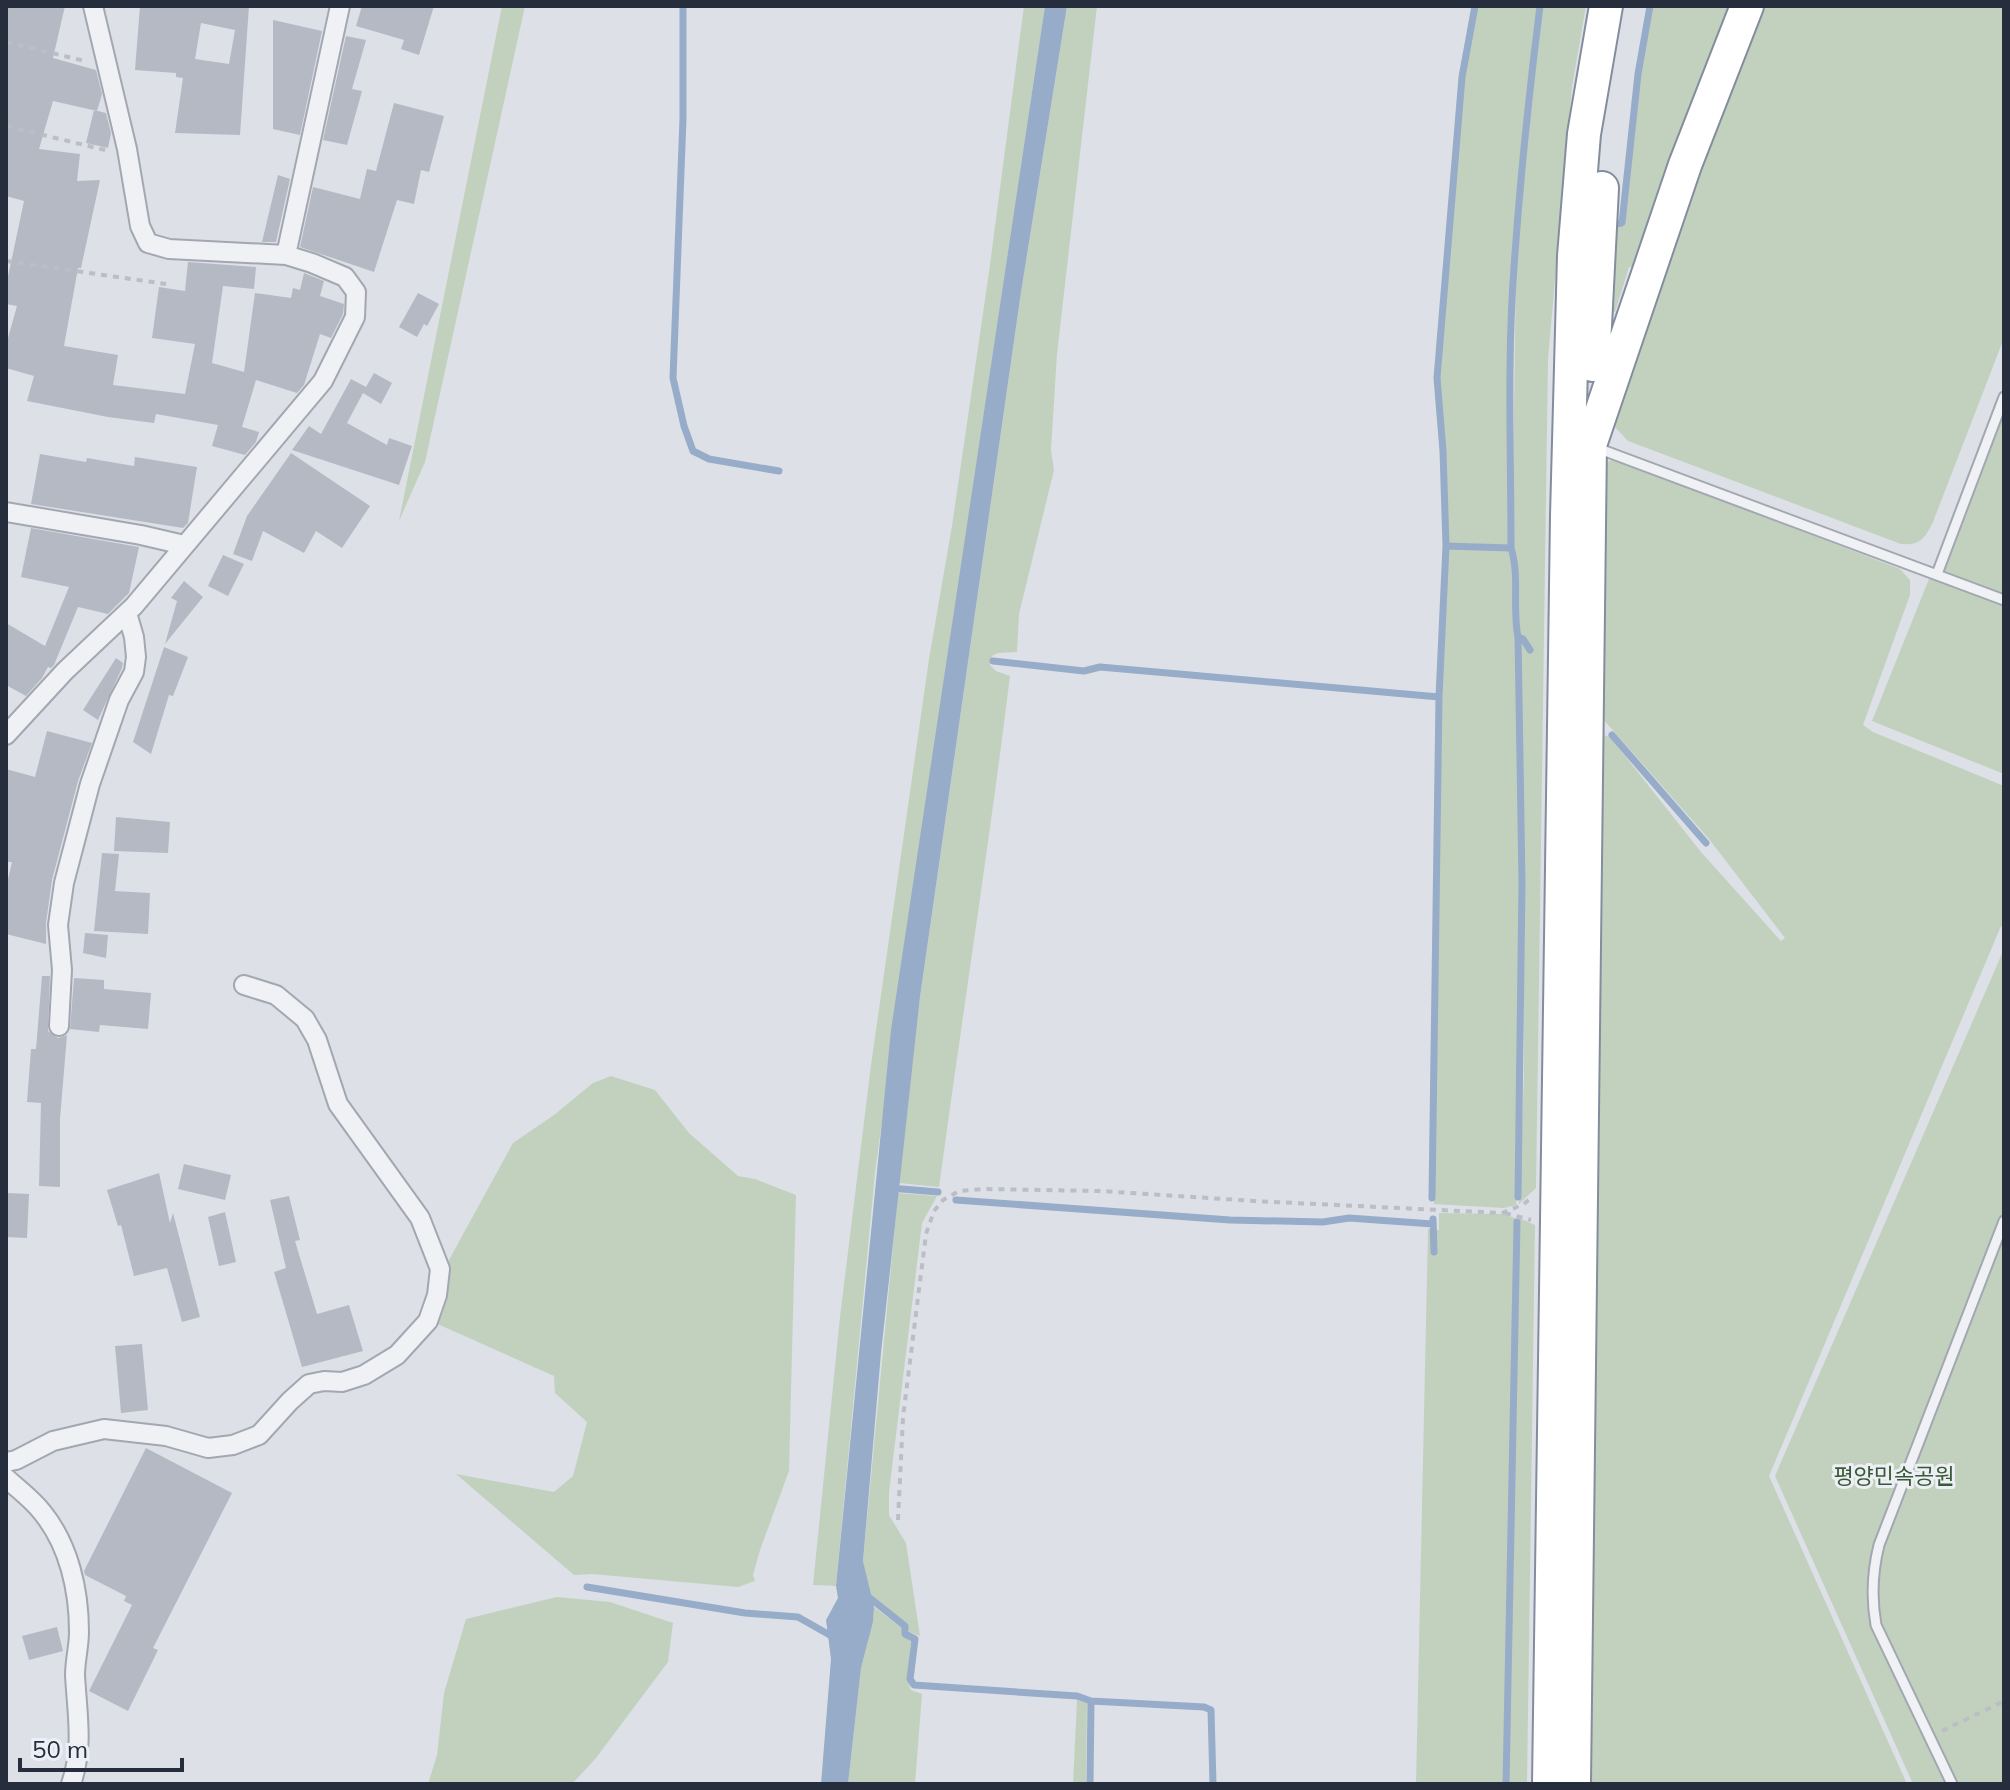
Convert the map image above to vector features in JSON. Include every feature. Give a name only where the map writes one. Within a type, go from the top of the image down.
[{"type":"highway","points":[[1549,1784],[1567,516],[1574,256],[1584,134],[1606,6]]},
{"type":"highway","points":[[1574,1784],[1590,445],[1604,151],[1623,6]]},
{"type":"highway","points":[[1590,445],[1685,165],[1747,6]]},
{"type":"street","points":[[6,735],[65,671],[127,613],[323,381],[355,317],[356,292],[345,277],[286,255],[169,249],[148,243],[140,226],[127,149],[93,6]]},
{"type":"street","points":[[286,255],[340,6]]},
{"type":"street","points":[[6,512],[184,545]]},
{"type":"street","points":[[59,1026],[62,970],[58,925],[64,883],[90,784],[119,700],[134,672],[134,637],[127,613]]},
{"type":"street","points":[[6,1462],[53,1441],[104,1429],[166,1436],[208,1448],[233,1445],[259,1435],[309,1384],[342,1382],[364,1375],[397,1355],[428,1321],[437,1295],[440,1269],[420,1218],[338,1104],[317,1040],[305,1019],[276,995],[244,985]]},
{"type":"street","points":[[6,1478],[41,1511],[64,1546],[77,1595],[79,1633],[75,1671],[81,1730],[78,1765],[71,1784]]},
{"type":"lane","points":[[1937,574],[2004,397]]},
{"type":"lane","points":[[1590,445],[2004,600]]},
{"type":"lane","points":[[1952,1784],[1876,1625],[1873,1569],[1879,1545],[2004,1221]]},
{"type":"path","points":[[6,42],[108,66]]},
{"type":"path","points":[[6,126],[108,151],[127,149]]},
{"type":"path","points":[[6,261],[166,284]]},
{"type":"path","points":[[898,1520],[903,1417],[926,1234],[934,1211],[943,1200],[959,1191],[1086,1191],[1502,1213],[1524,1204],[1558,1176]]},
{"type":"path","points":[[1929,1738],[2004,1701]]},
{"type":"green space","points":[[502,6],[525,6],[425,462],[399,521]]},
{"type":"green space","points":[[1024,6],[1045,6],[916,869],[875,1173],[836,1586],[813,1585],[840,1317],[871,1065],[989,272]]},
{"type":"green space","points":[[1067,6],[1097,6],[1057,354],[1051,450],[1054,470],[1019,614],[1017,652],[998,653],[992,656],[990,665],[1010,676],[939,1187],[899,1183],[920,997],[1021,292]]},
{"type":"green space","points":[[1477,6],[1537,6],[1511,269],[1509,545],[1448,543],[1446,535],[1445,450],[1439,378],[1463,77]]},
{"type":"green space","points":[[1543,6],[1586,6],[1572,87],[1548,359],[1536,1188],[1519,1204],[1524,1075],[1524,884],[1519,641],[1529,653],[1532,651],[1517,626],[1516,569],[1512,548],[1516,270],[1533,73]]},
{"type":"green space","points":[[1652,6],[1730,6],[1658,189],[1635,267],[1629,267],[1615,312],[1609,310],[1614,227],[1624,226],[1640,75]]},
{"type":"green space","points":[[1761,6],[2004,6],[2004,338],[1933,522],[1924,537],[1913,544],[1901,544],[1628,441],[1614,426],[1721,105]]},
{"type":"green space","points":[[1994,417],[2004,421],[2004,774],[1872,721]]},
{"type":"green space","points":[[1615,459],[1900,569],[1910,580],[1910,595],[1863,725],[1873,732],[2004,786],[2004,927],[2001,926],[1769,1476],[1907,1784],[1588,1784],[1603,735],[1610,737],[1701,852],[1781,941],[1785,938],[1709,839],[1602,718],[1605,470],[1607,462]]},
{"type":"green space","points":[[1480,547],[1510,551],[1513,559],[1520,791],[1517,1197],[1516,1205],[1504,1208],[1434,1204],[1442,697],[1448,548]]},
{"type":"green space","name":"평양민속공원","points":[[2004,949],[2004,1784],[1913,1784],[1775,1476]]},
{"type":"green space","points":[[611,1076],[655,1090],[689,1133],[738,1176],[755,1179],[796,1195],[789,1471],[760,1550],[753,1575],[755,1581],[738,1587],[574,1575],[456,1474],[554,1492],[573,1476],[587,1422],[555,1393],[554,1376],[433,1322],[444,1269],[513,1143],[593,1083]]},
{"type":"green space","points":[[898,1193],[937,1196],[922,1223],[889,1492],[889,1515],[906,1543],[920,1636],[909,1632],[907,1625],[870,1594],[863,1561]]},
{"type":"green space","points":[[1439,1213],[1502,1214],[1515,1218],[1504,1784],[1416,1784],[1428,1229],[1439,1230]]},
{"type":"green space","points":[[1519,1218],[1535,1225],[1527,1784],[1508,1784]]},
{"type":"green space","points":[[557,1597],[610,1602],[673,1623],[668,1662],[596,1758],[572,1784],[428,1784],[437,1755],[444,1693],[466,1619]]},
{"type":"green space","points":[[874,1607],[902,1628],[903,1636],[911,1641],[907,1679],[911,1690],[922,1694],[915,1784],[848,1784],[861,1668]]},
{"type":"green space","points":[[1077,1700],[1087,1703],[1086,1784],[1073,1784]]},
{"type":"water","points":[[1045,6],[1067,6],[1021,292],[920,997],[881,1353],[863,1561],[874,1607],[873,1622],[861,1668],[848,1784],[821,1784],[831,1659],[826,1620],[838,1598],[836,1586],[891,1030]]},
{"type":"building","points":[[6,6],[65,6],[53,58],[96,70],[102,94],[97,111],[53,101],[39,149],[80,154],[77,181],[100,180],[81,268],[78,268],[64,346],[118,355],[113,385],[185,394],[195,344],[152,338],[159,287],[185,291],[188,262],[256,267],[254,289],[223,286],[212,363],[244,372],[255,293],[291,298],[293,288],[300,290],[304,273],[324,281],[320,296],[344,304],[343,314],[331,338],[320,334],[304,385],[297,393],[256,380],[242,427],[259,432],[256,442],[245,455],[212,446],[218,425],[156,414],[154,423],[27,401],[34,376],[6,368],[6,345],[17,306],[6,304],[6,286],[24,201],[6,196]]},
{"type":"building","points":[[140,6],[249,6],[240,135],[175,133],[183,78],[176,77],[176,73],[135,70]],"holes":[[[201,23],[235,30],[229,64],[195,59]]]},
{"type":"building","points":[[362,6],[434,6],[419,55],[401,49],[404,40],[356,26]]},
{"type":"building","points":[[273,20],[322,31],[300,135],[273,129]]},
{"type":"building","points":[[346,36],[366,40],[352,89],[362,91],[347,145],[323,140]]},
{"type":"building","points":[[394,103],[444,116],[429,172],[421,170],[414,204],[397,200],[374,272],[300,247],[313,187],[360,199],[367,169],[376,171]]},
{"type":"building","points":[[94,110],[106,113],[111,133],[108,148],[86,143]]},
{"type":"building","points":[[278,175],[290,179],[276,242],[262,242]]},
{"type":"building","points":[[418,293],[439,304],[417,337],[399,327]]},
{"type":"building","points":[[374,373],[392,383],[381,404],[363,393],[347,423],[387,445],[389,438],[412,446],[399,485],[292,450],[309,426],[321,434],[351,379],[366,387]]},
{"type":"building","points":[[291,453],[370,506],[342,548],[316,531],[304,553],[263,531],[252,561],[233,554],[247,516]]},
{"type":"building","points":[[40,454],[134,466],[135,457],[197,467],[188,523],[183,528],[31,504]]},
{"type":"building","points":[[31,528],[139,547],[129,593],[108,614],[78,607],[54,665],[48,667],[26,696],[6,685],[6,623],[45,646],[69,587],[21,577]]},
{"type":"building","points":[[223,555],[244,564],[228,596],[208,586]]},
{"type":"building","points":[[184,581],[203,597],[165,644],[177,601],[171,598]]},
{"type":"building","points":[[164,647],[188,657],[173,696],[169,695],[151,754],[133,742]]},
{"type":"building","points":[[116,658],[123,663],[122,668],[98,720],[83,710]]},
{"type":"building","points":[[47,731],[92,743],[78,781],[52,880],[46,944],[6,934],[6,888],[12,862],[6,862],[6,769],[35,777]]},
{"type":"building","points":[[116,817],[170,822],[168,853],[114,851]]},
{"type":"building","points":[[102,853],[119,854],[115,891],[150,893],[148,934],[94,931]]},
{"type":"building","points":[[85,933],[108,935],[106,958],[83,953]]},
{"type":"building","points":[[42,976],[50,976],[48,1031],[58,1038],[67,1035],[60,1119],[60,1187],[39,1186],[41,1103],[27,1102],[31,1049],[36,1049]]},
{"type":"building","points":[[74,978],[104,980],[104,989],[151,993],[148,1029],[100,1025],[99,1032],[70,1029]]},
{"type":"building","points":[[184,1164],[231,1175],[225,1200],[178,1189]]},
{"type":"building","points":[[159,1173],[170,1223],[173,1213],[200,1317],[182,1322],[167,1268],[134,1276],[121,1225],[118,1226],[107,1190]]},
{"type":"building","points":[[6,1193],[29,1194],[27,1238],[6,1237]]},
{"type":"building","points":[[289,1196],[300,1240],[295,1241],[317,1314],[349,1305],[363,1351],[302,1367],[274,1272],[286,1268],[270,1200]]},
{"type":"building","points":[[225,1212],[236,1262],[219,1266],[208,1217]]},
{"type":"building","points":[[142,1344],[148,1410],[121,1413],[115,1346]]},
{"type":"building","points":[[146,1448],[232,1493],[153,1648],[158,1650],[128,1711],[89,1691],[132,1605],[124,1601],[126,1596],[85,1575],[84,1571]]},
{"type":"building","points":[[57,1627],[63,1651],[29,1660],[22,1636]]},
{"type":"waterway","points":[[683,6],[683,119],[673,378],[693,451],[709,459],[779,471]]},
{"type":"waterway","points":[[1432,1198],[1439,697],[1446,546],[1437,378],[1462,77],[1475,6]]},
{"type":"waterway","points":[[1518,1197],[1522,883],[1518,637],[1511,548],[1511,337],[1519,202],[1540,6]]},
{"type":"waterway","points":[[1616,224],[1622,223],[1638,74],[1650,6]]},
{"type":"waterway","points":[[1446,546],[1511,548]]},
{"type":"waterway","points":[[1518,637],[1530,650]]},
{"type":"waterway","points":[[993,661],[1084,671],[1100,667],[1439,697]]},
{"type":"waterway","points":[[1612,735],[1706,843]]},
{"type":"waterway","points":[[890,1188],[938,1192]]},
{"type":"waterway","points":[[956,1200],[1230,1220],[1323,1222],[1349,1218],[1433,1224]]},
{"type":"waterway","points":[[1433,1219],[1434,1252]]},
{"type":"waterway","points":[[1506,1784],[1517,1222]]},
{"type":"waterway","points":[[587,1587],[745,1613],[798,1617],[835,1638]]},
{"type":"waterway","points":[[866,1595],[905,1626],[905,1634],[915,1639],[910,1679],[914,1685],[1077,1696],[1091,1701],[1204,1707],[1211,1710],[1213,1784]]},
{"type":"waterway","points":[[1090,1784],[1091,1701]]}]
